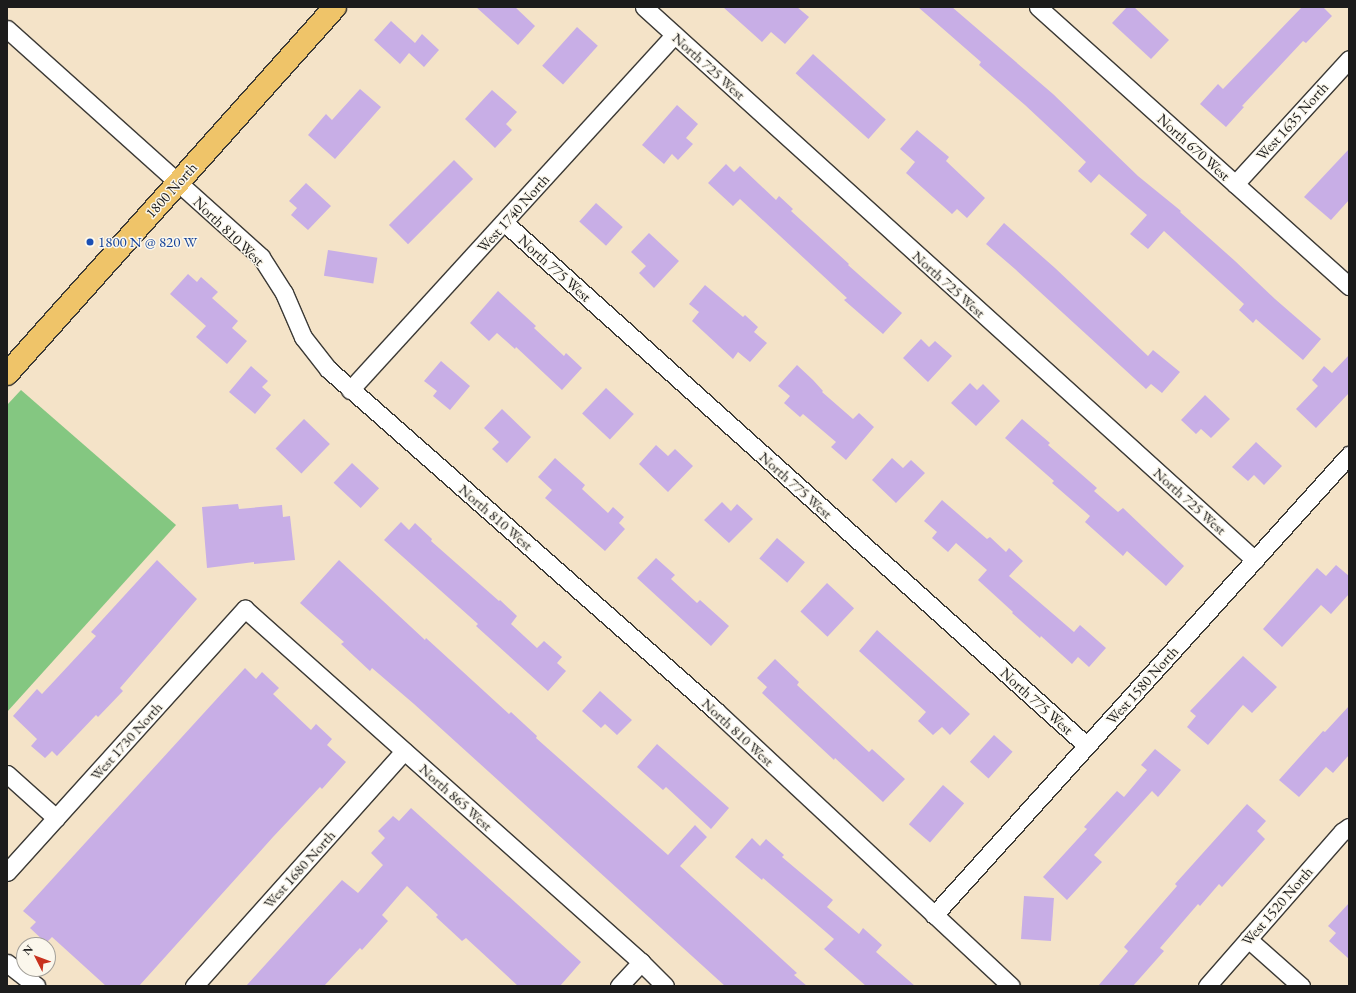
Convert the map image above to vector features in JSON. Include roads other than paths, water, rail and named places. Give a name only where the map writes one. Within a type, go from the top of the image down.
[{"type":"main road","name":"1800 North","points":[[7,374],[335,7]]},
{"type":"street","name":"North 725 West","points":[[644,7],[1255,560]]},
{"type":"street","name":"North 670 West","points":[[1044,9],[1349,286]]},
{"type":"street","name":"North 810 West","points":[[7,29],[261,257],[284,293],[303,337],[328,369],[350,390],[716,711],[1011,986]]},
{"type":"street","name":"West 1740 North","points":[[350,390],[505,223],[674,35]]},
{"type":"street","name":"West 1635 North","points":[[1235,184],[1349,59]]},
{"type":"street","name":"North 775 West","points":[[505,223],[1087,746]]},
{"type":"street","name":"West 1580 North","points":[[934,915],[1349,455]]},
{"type":"street","name":"North 865 West","points":[[245,609],[641,962],[665,986]]},
{"type":"street","name":"West 1730 North","points":[[7,872],[245,609]]},
{"type":"street","name":"West 1680 North","points":[[194,986],[404,751]]},
{"type":"street","points":[[7,774],[56,818]]},
{"type":"street","name":"West 1520 North","points":[[1207,986],[1342,832],[1349,827]]},
{"type":"street","points":[[1248,939],[1301,986]]},
{"type":"street","points":[[619,986],[641,962]]},
{"type":"street","points":[[7,963],[36,986]]},
{"type":"place","name":"1800 N @ 820 W","points":[[90,242]]}]
